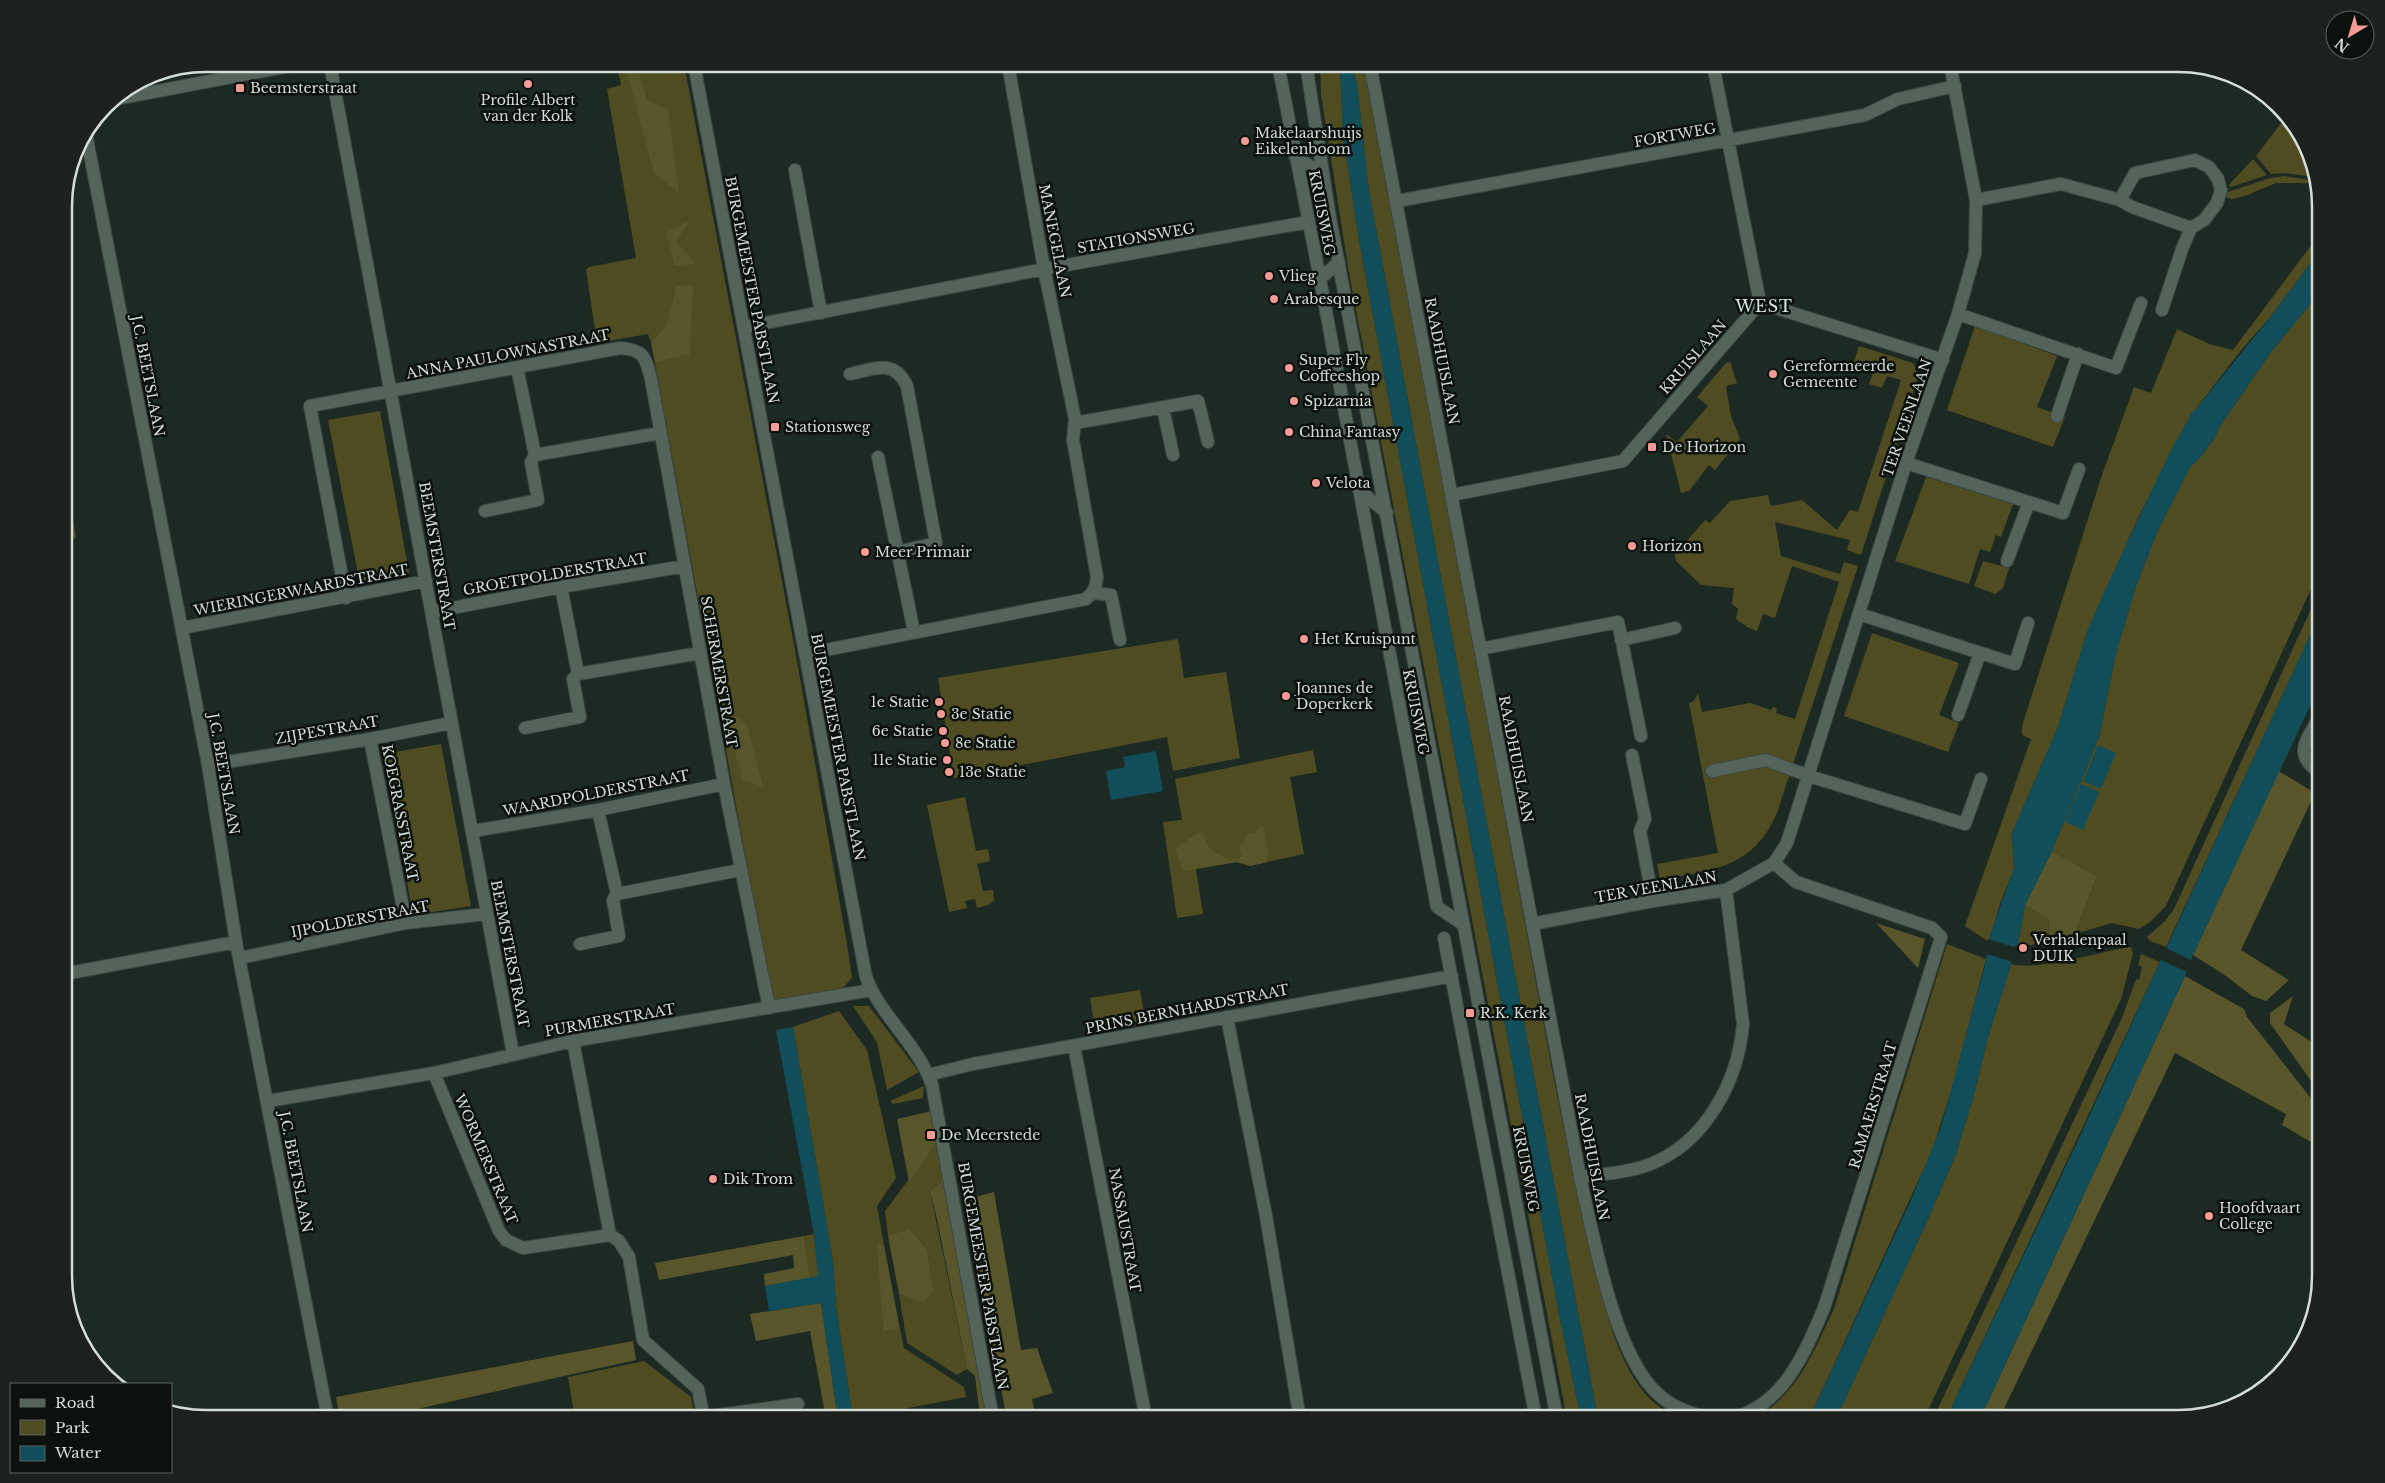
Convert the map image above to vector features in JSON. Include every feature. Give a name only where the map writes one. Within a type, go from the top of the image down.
[{"type":"street","points":[[130,96],[258,72]]},
{"type":"street","name":"BEEMSTERSTRAAT","points":[[331,72],[513,1054]]},
{"type":"street","name":"BURGEMEESTER PABSTLAAN","points":[[696,72],[866,977],[871,990],[921,1060],[928,1075],[952,1185],[991,1410]]},
{"type":"street","name":"MANEGELAAN","points":[[1009,72],[1044,269],[1076,423],[1074,440],[1097,577],[1093,593]]},
{"type":"street","name":"KRUISWEG","points":[[1279,72],[1437,907],[1464,925]]},
{"type":"street","name":"KRUISWEG","points":[[1307,72],[1322,174],[1555,1410]]},
{"type":"street","name":"RAADHUISLAAN","points":[[1372,72],[1580,1177],[1606,1288],[1624,1340],[1649,1386],[1665,1400],[1682,1410]]},
{"type":"street","points":[[1715,72],[1760,303],[1943,360]]},
{"type":"street","name":"TER VEENLAAN","points":[[1532,924],[1653,901],[1726,890],[1774,864],[1787,844],[1906,463],[1958,314],[1975,253],[1976,200],[1952,72]]},
{"type":"street","name":"FORTWEG","points":[[1396,201],[1865,115],[1898,99],[1955,86]]},
{"type":"street","name":"J.C. BEETSLAAN","points":[[88,143],[208,765],[236,942],[326,1410]]},
{"type":"street","points":[[1295,156],[1322,174]]},
{"type":"street","points":[[2120,200],[2135,173],[2195,160],[2209,167],[2218,179],[2220,190],[2217,203],[2204,220],[2191,228],[2162,310]]},
{"type":"street","points":[[796,170],[821,313]]},
{"type":"street","points":[[1976,200],[2061,184],[2120,200],[2132,207],[2191,228]]},
{"type":"street","name":"STATIONSWEG","points":[[744,327],[1044,269],[1308,222]]},
{"type":"street","name":"KRUISWEG","points":[[1320,279],[1339,262]]},
{"type":"street","name":"KRUISLAAN","points":[[1452,495],[1623,461],[1760,303]]},
{"type":"street","points":[[1958,314],[2116,368],[2141,303]]},
{"type":"street","name":"ANNA PAULOWNASTRAAT","points":[[346,598],[310,406],[620,348],[630,349]]},
{"type":"street","name":"SCHERMERSTRAAT","points":[[630,349],[640,352],[646,360],[740,870],[769,1008]]},
{"type":"street","points":[[2057,416],[2078,354]]},
{"type":"street","points":[[485,511],[538,500],[531,462],[535,455],[517,367]]},
{"type":"street","points":[[850,374],[885,367],[895,370],[902,376],[907,386],[936,542],[897,552]]},
{"type":"street","points":[[1076,423],[1198,401],[1208,442]]},
{"type":"street","points":[[1163,408],[1173,455]]},
{"type":"street","points":[[535,455],[660,434]]},
{"type":"street","points":[[878,457],[914,632]]},
{"type":"street","points":[[1906,463],[2063,513],[2079,469]]},
{"type":"street","points":[[1360,491],[1387,513]]},
{"type":"street","points":[[2007,561],[2028,502]]},
{"type":"street","name":"GROETPOLDERSTRAAT","points":[[432,612],[561,587],[685,566]]},
{"type":"street","name":"WIERINGERWAARDSTRAAT","points":[[182,628],[346,598],[426,581]]},
{"type":"street","points":[[561,587],[578,674]]},
{"type":"street","points":[[805,654],[1086,599],[1093,593],[1111,595],[1120,640]]},
{"type":"street","points":[[1859,614],[2015,664],[2028,623]]},
{"type":"street","points":[[1480,649],[1618,622],[1640,736]]},
{"type":"street","points":[[1622,640],[1675,628]]},
{"type":"street","points":[[525,728],[580,718],[573,679],[578,674],[700,653]]},
{"type":"street","points":[[1958,715],[1980,653]]},
{"type":"street","name":"ZIJPESTRAAT","points":[[208,765],[370,739],[451,723]]},
{"type":"street","points":[[2312,731],[2305,745],[2303,756],[2312,768]]},
{"type":"street","name":"KOEGRASSTRAAT","points":[[370,739],[406,923]]},
{"type":"street","points":[[1632,755],[1645,818],[1640,831],[1653,901]]},
{"type":"street","points":[[1712,771],[1766,760],[1809,776],[1965,824],[1980,779]]},
{"type":"street","name":"WAARDPOLDERSTRAAT","points":[[473,831],[598,810],[724,784]]},
{"type":"street","points":[[598,810],[617,894]]},
{"type":"street","name":"RAMAERSTRAAT","points":[[1756,1410],[1787,1381],[1810,1342],[1824,1308],[1941,937],[1932,928],[1796,882],[1774,864]]},
{"type":"street","points":[[580,944],[619,936],[613,900],[617,894],[740,870]]},
{"type":"street","points":[[1580,1177],[1630,1170],[1650,1164],[1670,1153],[1692,1136],[1718,1106],[1728,1085],[1741,1043],[1743,1024],[1726,890]]},
{"type":"street","name":"IJPOLDERSTRAAT","points":[[240,958],[406,923],[486,914]]},
{"type":"street","points":[[1444,938],[1534,1410]]},
{"type":"street","points":[[73,972],[236,942]]},
{"type":"street","name":"PRINS BERNHARDSTRAAT","points":[[928,1075],[973,1064],[1452,976]]},
{"type":"street","name":"PURMERSTRAAT","points":[[268,1101],[434,1073],[573,1041],[871,990]]},
{"type":"street","points":[[1227,1017],[1266,1216],[1298,1410]]},
{"type":"street","points":[[573,1041],[610,1235],[619,1241],[629,1256],[643,1340],[698,1389],[702,1410]]},
{"type":"street","name":"NASSAUSTRAAT","points":[[1074,1046],[1144,1410]]},
{"type":"street","name":"WORMERSTRAAT","points":[[434,1073],[499,1231],[506,1240],[523,1248],[610,1235]]},
{"type":"street","points":[[758,1410],[798,1404]]},
{"type":"green space","points":[[619,72],[686,72],[795,650],[847,944],[852,978],[842,989],[772,1001],[651,342],[648,334],[597,343],[586,270],[589,267],[636,258],[607,89],[621,85]]},
{"type":"green space","points":[[1320,72],[1340,72],[1343,135],[1359,240],[1559,1314],[1579,1410],[1565,1410],[1349,273],[1321,94]]},
{"type":"green space","points":[[1354,72],[1367,72],[1554,1080],[1589,1244],[1607,1315],[1619,1348],[1634,1378],[1647,1395],[1664,1410],[1596,1410],[1369,191],[1357,83]]},
{"type":"green space","points":[[2282,122],[2299,147],[2309,176],[2285,173],[2271,174],[2256,156]]},
{"type":"green space","points":[[2253,159],[2267,175],[2231,187],[2229,185]]},
{"type":"green space","points":[[2284,176],[2309,180],[2311,185],[2308,183],[2276,183],[2245,196],[2232,199],[2225,197],[2228,192],[2270,178]]},
{"type":"green space","points":[[2312,244],[2312,261],[2272,315],[2242,349],[2191,415],[2140,514],[2087,632],[2058,727],[2012,833],[2014,869],[2000,904],[1989,942],[1965,926],[2031,739],[2022,735],[2022,726],[2102,475],[2134,387],[2151,393],[2177,329],[2209,344],[2233,350]]},
{"type":"green space","points":[[2312,302],[2312,587],[2166,906],[2150,922],[2139,929],[2112,923],[2075,934],[2097,876],[2052,851],[2099,737],[2115,657],[2136,586],[2158,530],[2190,467],[2199,459],[2214,439],[2220,426],[2271,352]]},
{"type":"green space","points":[[1975,326],[2057,356],[2037,407],[2065,417],[2053,447],[1947,410]]},
{"type":"green space","points":[[1859,346],[1913,363],[1919,374],[1861,555],[1847,550],[1850,540],[1775,522],[1781,556],[1840,574],[1844,562],[1858,566],[1777,813],[1767,831],[1756,845],[1743,856],[1714,869],[1660,880],[1657,864],[1718,853],[1689,703],[1694,701],[1698,693],[1702,712],[1750,703],[1771,710],[1773,707],[1777,708],[1776,713],[1795,719],[1839,582],[1792,566],[1775,618],[1763,614],[1757,631],[1736,619],[1738,609],[1732,604],[1734,588],[1701,585],[1676,561],[1675,554],[1705,520],[1710,523],[1730,501],[1768,495],[1771,506],[1802,500],[1837,530],[1850,510],[1858,512],[1901,380],[1887,376],[1882,388],[1869,384],[1874,370],[1853,365]]},
{"type":"green space","points":[[1730,362],[1737,383],[1726,386],[1731,416],[1740,439],[1715,470],[1709,465],[1689,491],[1681,493],[1666,434],[1677,442],[1708,406],[1697,397],[1726,363]]},
{"type":"green space","points":[[380,411],[409,573],[360,584],[328,420]]},
{"type":"green space","points":[[1926,477],[2013,504],[2001,537],[1996,535],[1990,552],[1980,549],[1969,584],[1895,561]]},
{"type":"green space","points":[[73,520],[76,538],[73,538]]},
{"type":"green space","points":[[1983,561],[2009,568],[2003,588],[1995,594],[1974,586]]},
{"type":"green space","points":[[2312,607],[2312,631],[2166,947],[2150,941],[2147,937],[2165,921],[2174,909]]},
{"type":"green space","points":[[1872,633],[1959,663],[1939,715],[1959,723],[1948,752],[1844,716]]},
{"type":"green space","points":[[1178,639],[1184,678],[1226,672],[1240,758],[1173,771],[1167,737],[954,778],[938,678]]},
{"type":"green space","points":[[441,744],[471,906],[413,915],[384,754]]},
{"type":"green space","points":[[1313,750],[1317,772],[1290,777],[1304,854],[1250,866],[1237,862],[1196,869],[1203,914],[1177,918],[1163,822],[1182,820],[1175,779]]},
{"type":"green space","points":[[965,797],[976,851],[988,849],[990,861],[977,864],[983,891],[993,890],[994,901],[977,908],[975,899],[965,901],[967,908],[949,912],[927,805]]},
{"type":"green space","points":[[2025,905],[2049,920],[2048,941],[2031,945],[2018,944]]},
{"type":"green space","points":[[1947,944],[1986,959],[1953,1085],[1932,1151],[1813,1410],[1768,1410],[1793,1385],[1803,1371],[1834,1309]]},
{"type":"green space","points":[[2131,947],[2133,954],[2121,999],[1928,1410],[1840,1410],[1956,1154],[1974,1095],[1988,1037],[2011,964],[2038,965]]},
{"type":"green space","points":[[2141,954],[2160,962],[1950,1410],[1937,1410],[2122,1018],[2136,979],[2139,980],[2142,967],[2138,965]]},
{"type":"green space","points":[[1140,990],[1145,1020],[1095,1030],[1090,998]]},
{"type":"green space","points":[[853,1006],[869,1006],[919,1072],[887,1090],[877,1042]]},
{"type":"green space","points":[[839,1011],[867,1050],[896,1178],[877,1206],[884,1245],[878,1245],[883,1331],[900,1329],[904,1348],[964,1387],[966,1397],[898,1410],[852,1410],[836,1306],[833,1262],[793,1027]]},
{"type":"green space","points":[[924,1086],[923,1098],[893,1104],[890,1101]]},
{"type":"green space","points":[[937,1142],[944,1180],[930,1191],[967,1369],[957,1375],[907,1343],[899,1294],[923,1303],[934,1291],[927,1249],[909,1228],[888,1236],[885,1211]]},
{"type":"green space","points":[[814,1234],[819,1276],[810,1278],[804,1236]]},
{"type":"green space","points":[[644,1361],[691,1397],[693,1410],[574,1410],[568,1377]]},
{"type":"shaded area","points":[[627,72],[642,72],[639,73],[647,100],[668,110],[679,193],[654,173]]},
{"type":"shaded area","points":[[689,221],[676,242],[695,263],[675,266],[666,232]]},
{"type":"shaded area","points":[[693,285],[690,354],[655,362],[651,342],[666,327],[677,286]]},
{"type":"shaded area","points":[[736,716],[747,725],[763,787],[743,780],[727,725]]},
{"type":"shaded area","points":[[2279,771],[2312,791],[2312,799],[2241,950],[2289,980],[2266,1001],[2252,996],[2226,976],[2193,955]]},
{"type":"shaded area","points":[[1263,825],[1268,850],[1267,862],[1250,866],[1237,862],[1183,871],[1175,848],[1202,831],[1204,838],[1216,853],[1228,858],[1235,858],[1242,857],[1239,845],[1244,841],[1248,833],[1254,833]]},
{"type":"shaded area","points":[[2052,851],[2097,876],[2075,934],[2048,941],[2049,920],[2025,905]]},
{"type":"shaded area","points":[[1876,923],[1925,939],[1918,968]]},
{"type":"shaded area","points":[[2185,976],[2244,1009],[2247,1017],[2312,1100],[2312,1143],[2282,1125],[2286,1114],[2175,1053],[2003,1410],[1984,1410]]},
{"type":"shaded area","points":[[2293,996],[2284,1024],[2312,1042],[2312,1082],[2270,1023],[2270,1013]]},
{"type":"shaded area","points":[[932,1111],[937,1142],[909,1182],[897,1119]]},
{"type":"shaded area","points":[[944,1180],[987,1410],[979,1410],[975,1376],[967,1369],[930,1191]]},
{"type":"shaded area","points":[[994,1192],[1021,1350],[1037,1348],[1053,1393],[1032,1399],[1034,1410],[1005,1410],[964,1200]]},
{"type":"shaded area","points":[[909,1228],[927,1249],[934,1291],[923,1303],[899,1294],[888,1236]]},
{"type":"shaded area","points":[[804,1236],[810,1278],[765,1286],[764,1274],[794,1268],[793,1255],[659,1280],[655,1263]]},
{"type":"shaded area","points":[[877,1245],[884,1245],[900,1329],[883,1331]]},
{"type":"shaded area","points":[[821,1303],[837,1410],[824,1410],[810,1331],[756,1341],[750,1314]]},
{"type":"shaded area","points":[[633,1341],[636,1360],[412,1410],[338,1410],[336,1397]]},
{"type":"water","points":[[1340,72],[1354,72],[1357,83],[1369,191],[1596,1410],[1579,1410],[1559,1314],[1359,240],[1343,135]]},
{"type":"water","points":[[2312,261],[2312,302],[2271,352],[2220,426],[2214,439],[2199,459],[2190,467],[2158,530],[2136,586],[2115,657],[2099,737],[2052,851],[2025,905],[2018,944],[2013,948],[2010,969],[1988,1037],[1974,1095],[1956,1154],[1840,1410],[1813,1410],[1912,1198],[1941,1127],[1985,965],[1991,932],[2014,869],[2012,833],[2058,727],[2087,632],[2169,454],[2191,415],[2272,315]]},
{"type":"water","points":[[2312,631],[2312,702],[2193,955],[1984,1410],[1950,1410],[2081,1134]]},
{"type":"water","points":[[2098,745],[2116,753],[2101,789],[2083,781]]},
{"type":"water","points":[[1156,751],[1163,791],[1111,800],[1106,771],[1125,767],[1123,757]]},
{"type":"water","points":[[2081,784],[2099,792],[2083,830],[2065,822]]},
{"type":"water","points":[[793,1027],[833,1262],[836,1306],[852,1410],[837,1410],[821,1303],[769,1311],[765,1286],[818,1276],[814,1234],[776,1030]]},
{"type":"pier","points":[[1988,939],[2017,948],[2013,962],[1984,953]]},
{"type":"pier","points":[[2164,947],[2193,961],[2189,973],[2159,959]]},
{"type":"place","name":"Profile Albert van der Kolk","points":[[528,84]]},
{"type":"place","name":"Beemsterstraat","points":[[240,88]]},
{"type":"place","name":"Makelaarshuijs Eikelenboom","points":[[1245,141]]},
{"type":"place","name":"Vlieg","points":[[1269,276]]},
{"type":"place","name":"Arabesque","points":[[1274,299]]},
{"type":"place","name":"Super Fly Coffeeshop","points":[[1289,368]]},
{"type":"place","name":"Gereformeerde Gemeente","points":[[1773,374]]},
{"type":"place","name":"Spizarnia","points":[[1294,401]]},
{"type":"place","name":"Stationsweg","points":[[775,427]]},
{"type":"place","name":"China Fantasy","points":[[1289,432]]},
{"type":"place","name":"De Horizon","points":[[1652,447]]},
{"type":"place","name":"Velota","points":[[1316,483]]},
{"type":"place","name":"Horizon","points":[[1632,546]]},
{"type":"place","name":"Meer Primair","points":[[865,552]]},
{"type":"place","name":"Het Kruispunt","points":[[1304,639]]},
{"type":"place","name":"Joannes de Doperkerk","points":[[1286,696]]},
{"type":"place","name":"1e Statie","points":[[939,702]]},
{"type":"place","name":"3e Statie","points":[[941,714]]},
{"type":"place","name":"6e Statie","points":[[943,731]]},
{"type":"place","name":"8e Statie","points":[[945,743]]},
{"type":"place","name":"11e Statie","points":[[947,760]]},
{"type":"place","name":"13e Statie","points":[[949,772]]},
{"type":"place","name":"Verhalenpaal DUIK","points":[[2023,948]]},
{"type":"place","name":"R.K. Kerk","points":[[1470,1013]]},
{"type":"place","name":"De Meerstede","points":[[931,1135]]},
{"type":"place","name":"Dik Trom","points":[[713,1179]]},
{"type":"place","name":"Hoofdvaart College","points":[[2209,1216]]},
{"type":"district","name":"WEST","points":[[1764,306]]}]
